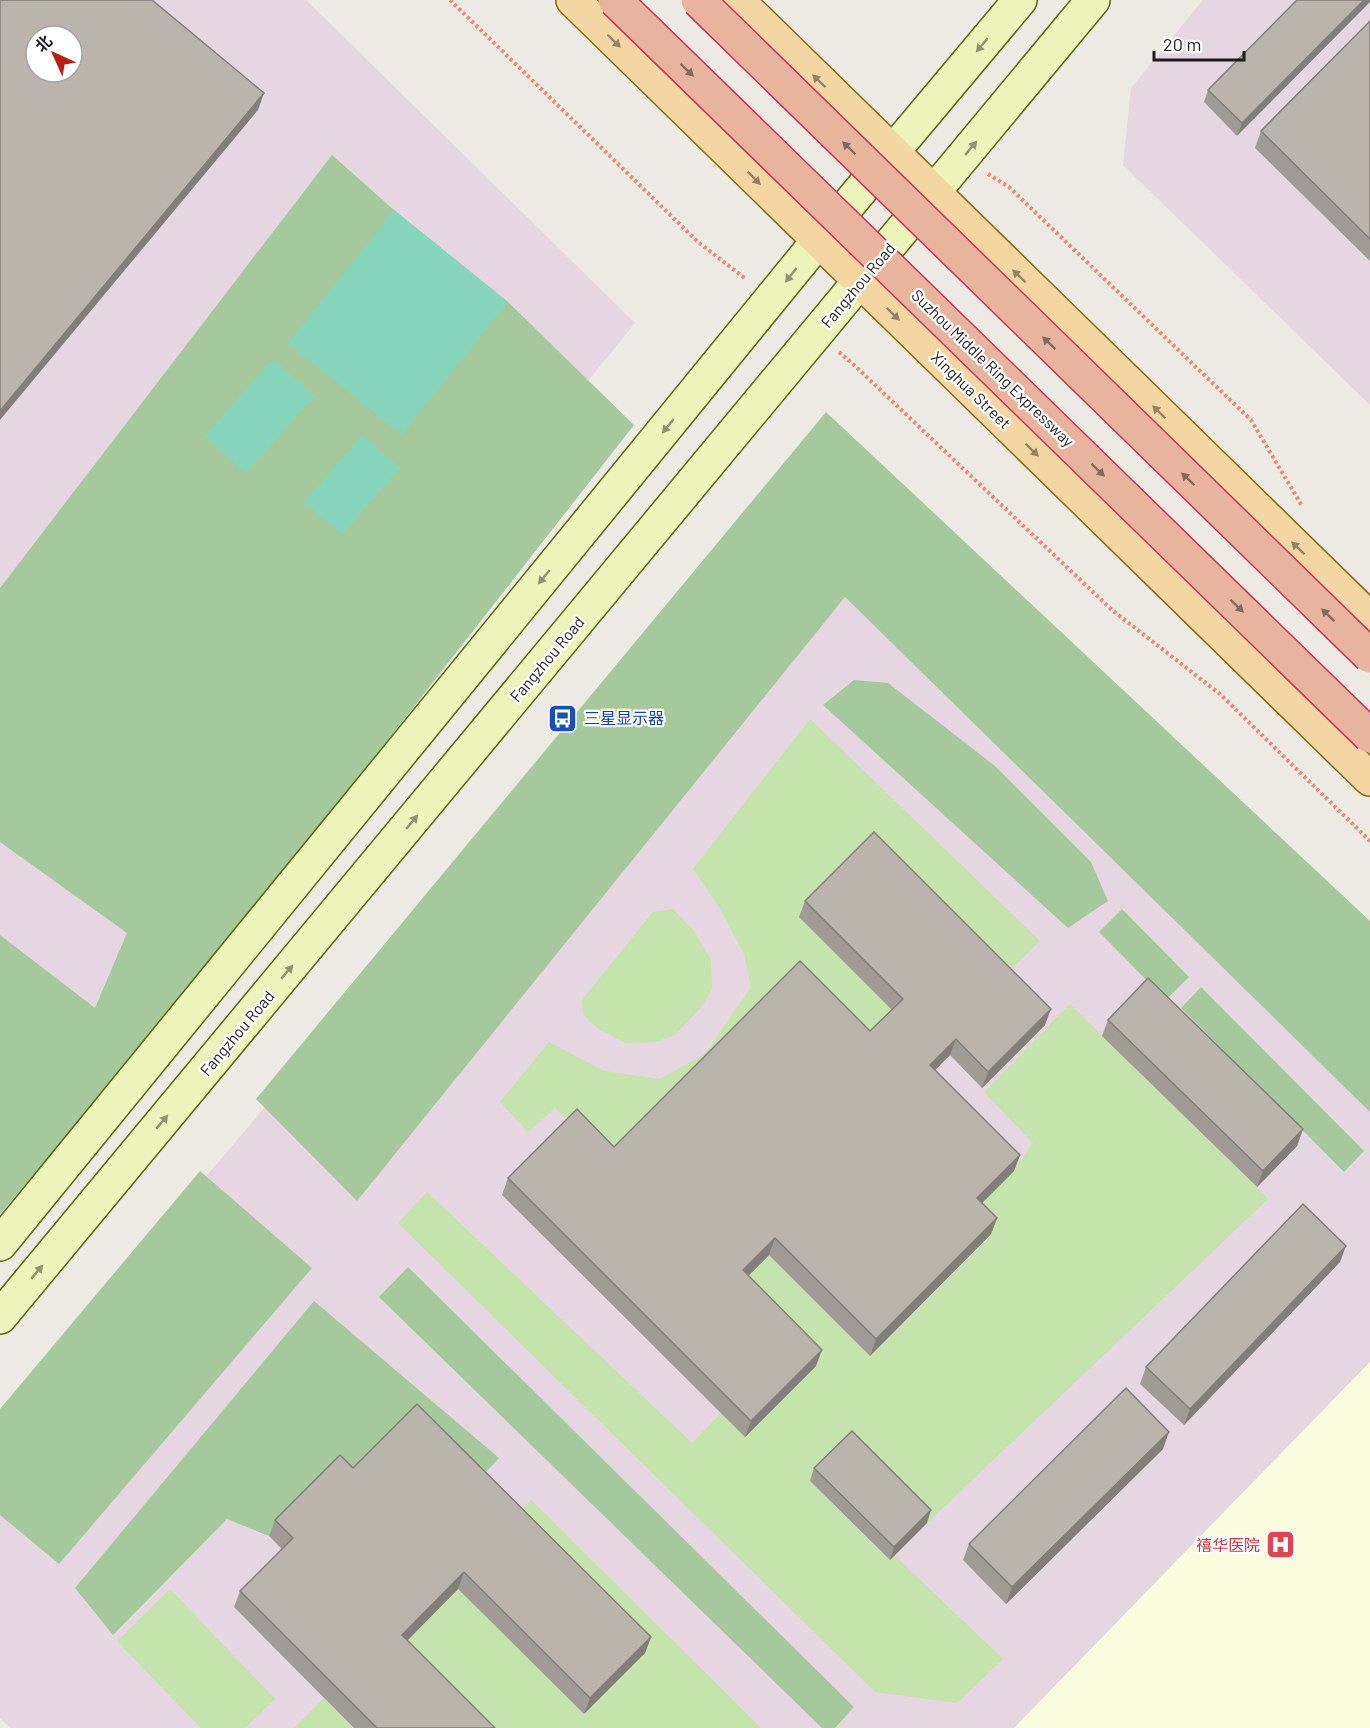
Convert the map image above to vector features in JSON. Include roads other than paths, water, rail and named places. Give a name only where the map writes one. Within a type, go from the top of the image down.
[{"type":"highway","name":"Suzhou Middle Ring Expressway","points":[[615,0],[1370,736]]},
{"type":"highway","points":[[698,0],[1370,656]]},
{"type":"main road","name":"Xinghua Street","points":[[573,0],[1370,779]]},
{"type":"main road","points":[[736,0],[1370,619]]},
{"type":"main road","points":[[0,1244],[818,241],[1020,0]]},
{"type":"main road","name":"Fangzhou Road","points":[[0,1317],[1093,0]]},
{"type":"place","name":"三星显示器","points":[[563,718]]},
{"type":"place","name":"禧华医院","points":[[1281,1545]]}]
